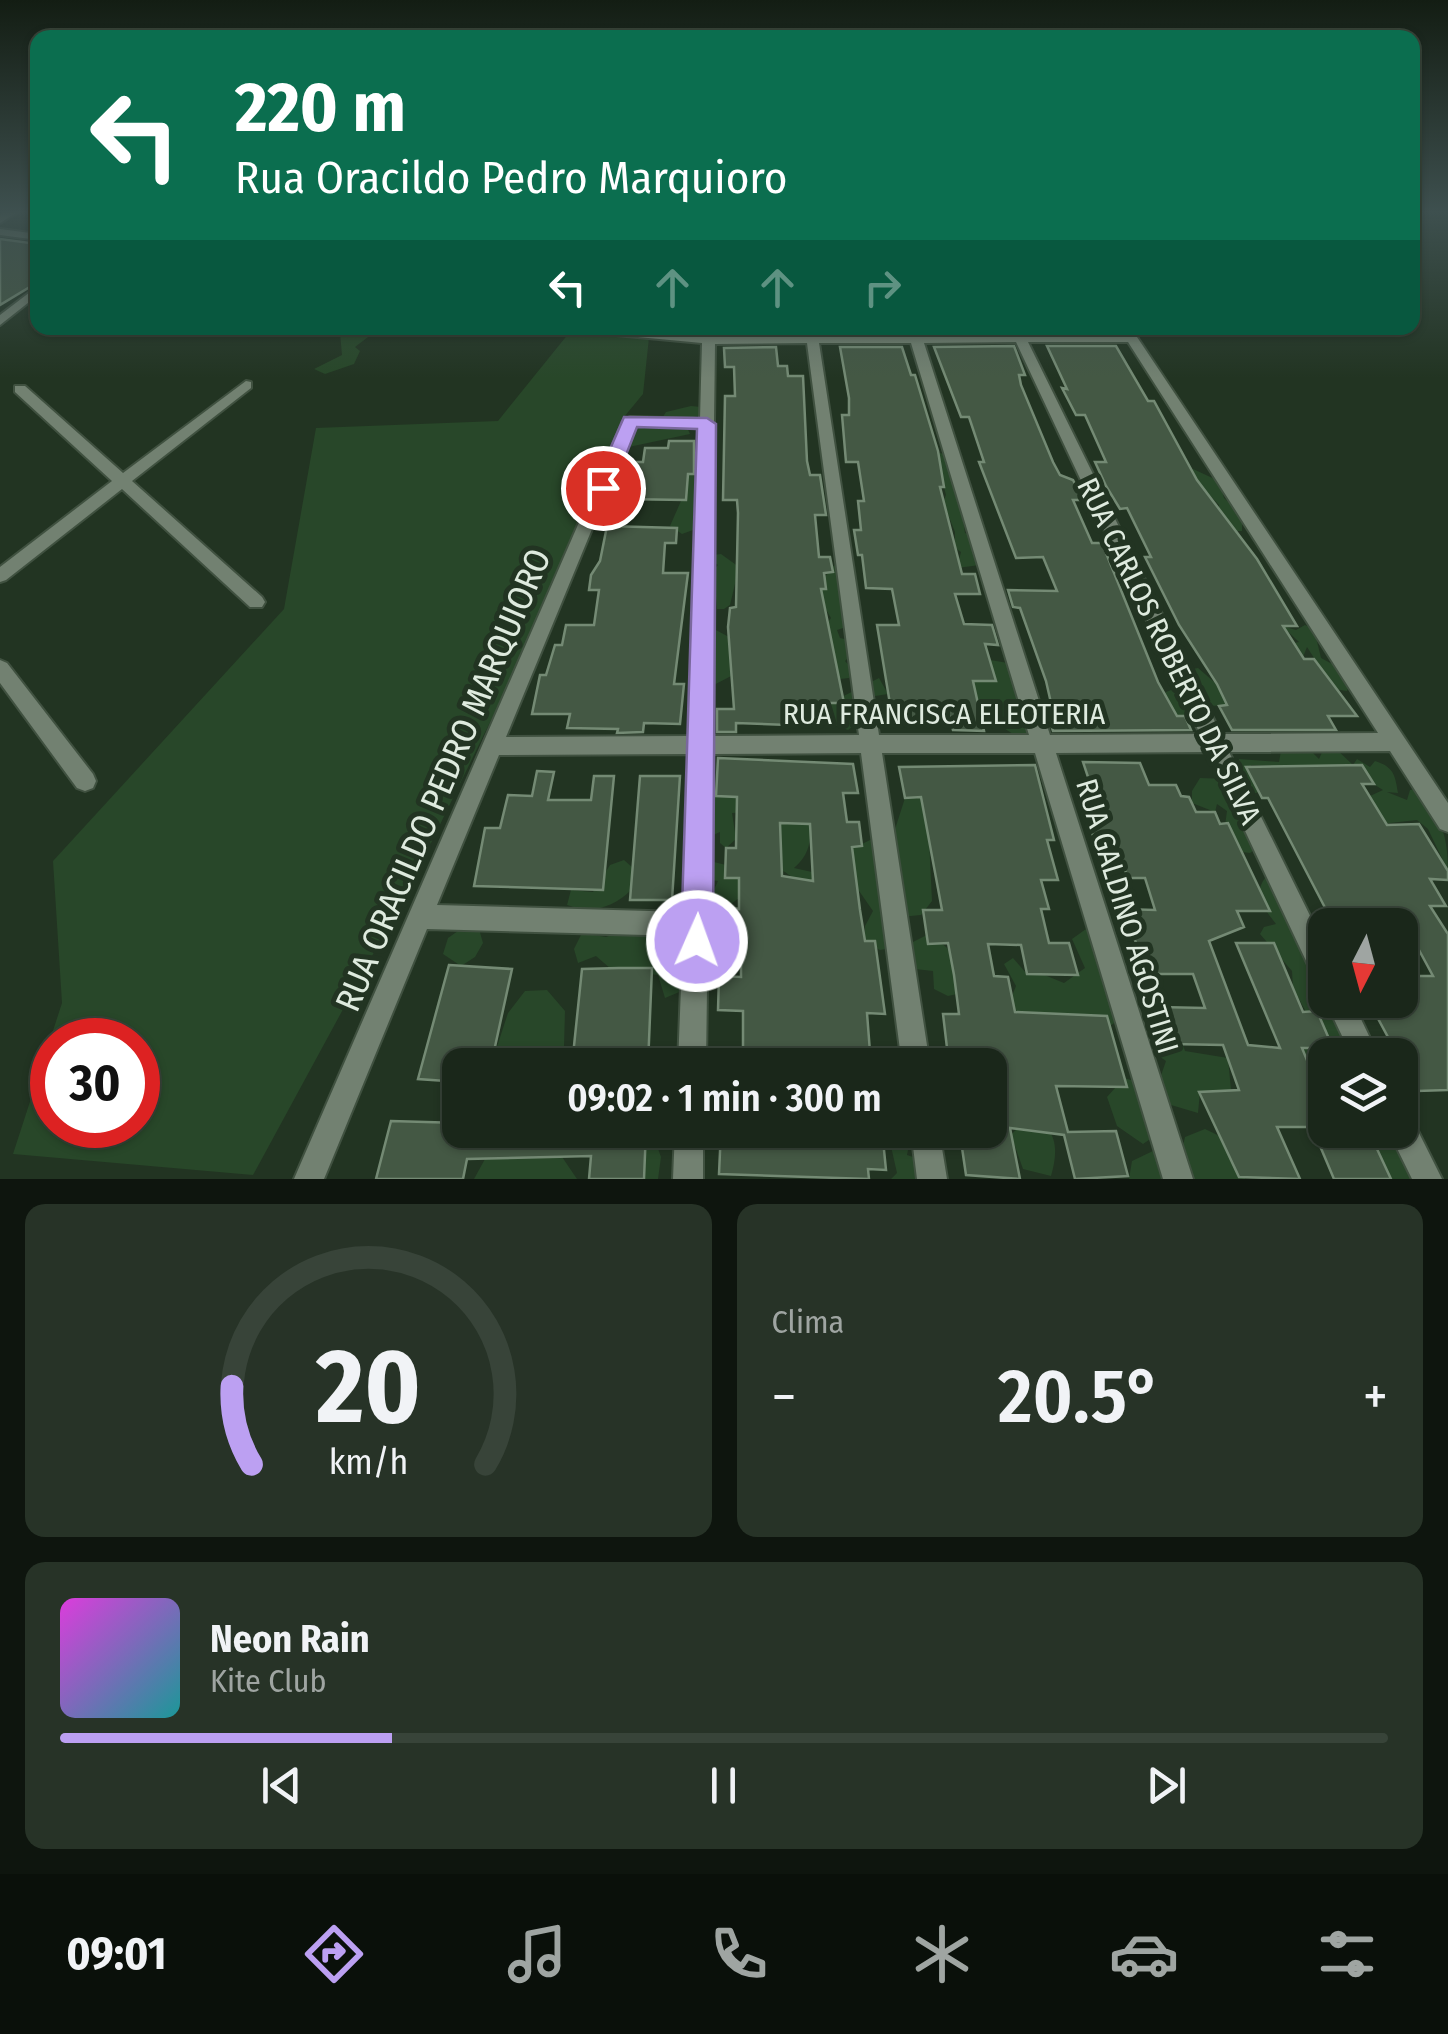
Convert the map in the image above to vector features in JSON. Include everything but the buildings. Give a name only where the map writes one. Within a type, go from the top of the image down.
[{"type":"street","points":[[0,321],[30,296]]},
{"type":"street","points":[[693,1048],[709,335]]},
{"type":"street","points":[[812,335],[914,1048]]},
{"type":"street","name":"RUA GALDINO AGOSTINI","points":[[916,335],[1178,1179]]},
{"type":"street","name":"RUA CARLOS ROBERTO DA SILVA","points":[[1019,335],[1308,938]]},
{"type":"street","points":[[1129,335],[1448,822]]},
{"type":"street","points":[[0,576],[246,385]]},
{"type":"street","points":[[20,389],[256,602]]},
{"type":"street","name":"RUA ORACILDO PEDRO MARQUIORO","points":[[309,1179],[630,421],[707,424]]},
{"type":"street","points":[[0,668],[86,781]]},
{"type":"street","name":"RUA FRANCISCA ELEOTERIA","points":[[494,746],[1395,742]]},
{"type":"street","points":[[418,917],[697,924]]},
{"type":"street","points":[[688,1179],[689,1148]]},
{"type":"street","points":[[928,1148],[932,1179]]},
{"type":"street","points":[[1412,1148],[1427,1179]]},
{"type":"green space","points":[[340,335],[371,335],[355,347],[360,351],[354,364],[325,374],[314,369],[342,355]]},
{"type":"green space","points":[[567,335],[649,335],[643,394],[624,417],[556,587],[410,886],[253,1175],[13,1154],[30,1102],[30,1148],[160,1148],[160,1018],[57,1018],[62,1003],[53,861],[284,609],[316,428],[498,421]]},
{"type":"green space","points":[[701,407],[699,416],[683,419],[690,434],[624,448],[632,429],[657,426],[666,412]]},
{"type":"green space","points":[[935,452],[949,455],[947,463],[955,466],[965,533],[975,538],[980,565],[957,568],[961,552],[955,548],[955,532],[943,502],[946,495]]},
{"type":"green space","points":[[1193,469],[1219,481],[1224,498],[1242,515],[1242,531],[1235,531],[1219,511],[1219,505],[1190,475]]},
{"type":"green space","points":[[688,470],[697,471],[696,478],[702,480],[693,530],[682,534],[670,526],[681,501],[677,491]]},
{"type":"green space","points":[[721,554],[739,567],[730,605],[717,609],[716,597],[707,594],[708,575],[718,565],[711,561],[713,555]]},
{"type":"green space","points":[[841,557],[842,611],[851,618],[849,626],[837,630],[840,638],[849,640],[851,655],[845,661],[853,670],[849,678],[840,679],[826,625],[831,618],[818,596],[824,578]]},
{"type":"green space","points":[[1305,625],[1314,629],[1321,658],[1345,671],[1350,683],[1347,691],[1334,689],[1307,647],[1301,662],[1285,645],[1299,642],[1282,626],[1296,630]]},
{"type":"green space","points":[[714,629],[729,637],[734,655],[733,675],[710,687],[696,641]]},
{"type":"green space","points":[[990,660],[1008,663],[1034,734],[1019,738],[993,721],[984,731],[973,681],[984,679]]},
{"type":"green space","points":[[1198,668],[1227,693],[1227,705],[1210,706],[1184,699],[1190,715],[1172,720],[1161,699],[1166,692],[1179,687],[1188,670]]},
{"type":"green space","points":[[879,678],[888,694],[869,697],[858,722],[848,730],[824,721],[824,706]]},
{"type":"green space","points":[[1334,747],[1353,765],[1357,759],[1370,767],[1375,761],[1390,769],[1398,793],[1387,792],[1407,800],[1410,790],[1416,789],[1441,827],[1448,871],[1428,829],[1417,820],[1381,824],[1370,807],[1370,796],[1383,790],[1360,778],[1336,770],[1311,769],[1287,774],[1277,766],[1251,765],[1259,792],[1249,795],[1237,776],[1239,759],[1279,762],[1281,751],[1309,749],[1319,759],[1323,750]]},
{"type":"green space","points":[[1200,778],[1227,779],[1259,846],[1250,853],[1242,852],[1224,833],[1227,811],[1217,804],[1215,812],[1192,803],[1192,791]]},
{"type":"green space","points":[[744,780],[749,812],[732,813],[736,839],[726,848],[720,843],[720,832],[711,836],[702,829],[703,809],[711,804],[723,783]]},
{"type":"green space","points":[[927,797],[932,901],[921,915],[900,917],[897,947],[880,950],[865,942],[865,926],[873,911],[857,888],[852,849],[870,840],[890,845],[905,798]]},
{"type":"green space","points":[[809,812],[808,849],[794,868],[812,872],[812,892],[785,872],[766,865],[765,823]]},
{"type":"green space","points":[[624,860],[633,868],[631,890],[624,896],[593,909],[567,905],[571,890],[593,892],[610,865]]},
{"type":"green space","points":[[714,862],[726,865],[726,877],[739,879],[739,898],[727,907],[733,919],[726,938],[708,931],[702,922],[720,906],[713,892],[718,881],[710,880]]},
{"type":"green space","points":[[1265,878],[1280,886],[1308,950],[1308,1016],[1293,988],[1292,971],[1260,934],[1264,927],[1276,924],[1264,907],[1261,884]]},
{"type":"green space","points":[[465,926],[479,929],[483,943],[475,957],[461,966],[443,954],[448,938]]},
{"type":"green space","points":[[1086,929],[1096,929],[1123,1016],[1100,1034],[1075,1026],[1064,1014],[1042,1013],[1050,1030],[1006,1011],[1016,986],[1004,964],[1013,958],[1027,974],[1042,974],[1064,983],[1085,968],[1072,939]]},
{"type":"green space","points":[[621,931],[662,936],[661,954],[670,943],[691,940],[689,988],[665,998],[658,975],[611,969],[596,956],[578,963],[574,949],[582,933],[606,937]]},
{"type":"green space","points":[[927,935],[944,945],[954,958],[957,994],[948,996],[934,989],[933,971],[915,969],[911,943]]},
{"type":"green space","points":[[547,990],[565,1011],[563,1048],[497,1048],[508,1013],[525,991]]},
{"type":"green space","points":[[1309,1018],[1338,1018],[1347,1038],[1308,1038],[1306,1074],[1293,1052]]},
{"type":"green space","points":[[1165,1020],[1180,1036],[1185,1051],[1228,1058],[1231,1090],[1200,1092],[1198,1113],[1171,1105],[1157,1087],[1166,1061],[1156,1054],[1145,1026]]},
{"type":"green space","points":[[1124,1078],[1145,1084],[1156,1135],[1143,1144],[1117,1126],[1107,1097]]},
{"type":"green space","points":[[1025,1120],[1050,1132],[1055,1147],[1051,1176],[1023,1169],[1011,1135]]},
{"type":"green space","points":[[1205,1129],[1236,1144],[1245,1179],[1129,1179],[1132,1161],[1155,1150],[1181,1155],[1185,1137]]},
{"type":"green space","points":[[556,1148],[577,1179],[474,1179],[485,1159]]},
{"type":"green space","points":[[640,1148],[658,1148],[661,1157],[658,1179],[633,1179]]},
{"type":"green space","points":[[891,1148],[908,1148],[907,1155],[919,1159],[928,1179],[891,1179],[897,1173]]},
{"type":"green space","points":[[1375,1148],[1410,1148],[1431,1179],[1391,1179]]},
{"type":"route","points":[[603,488],[630,421],[707,424],[697,941]]}]
